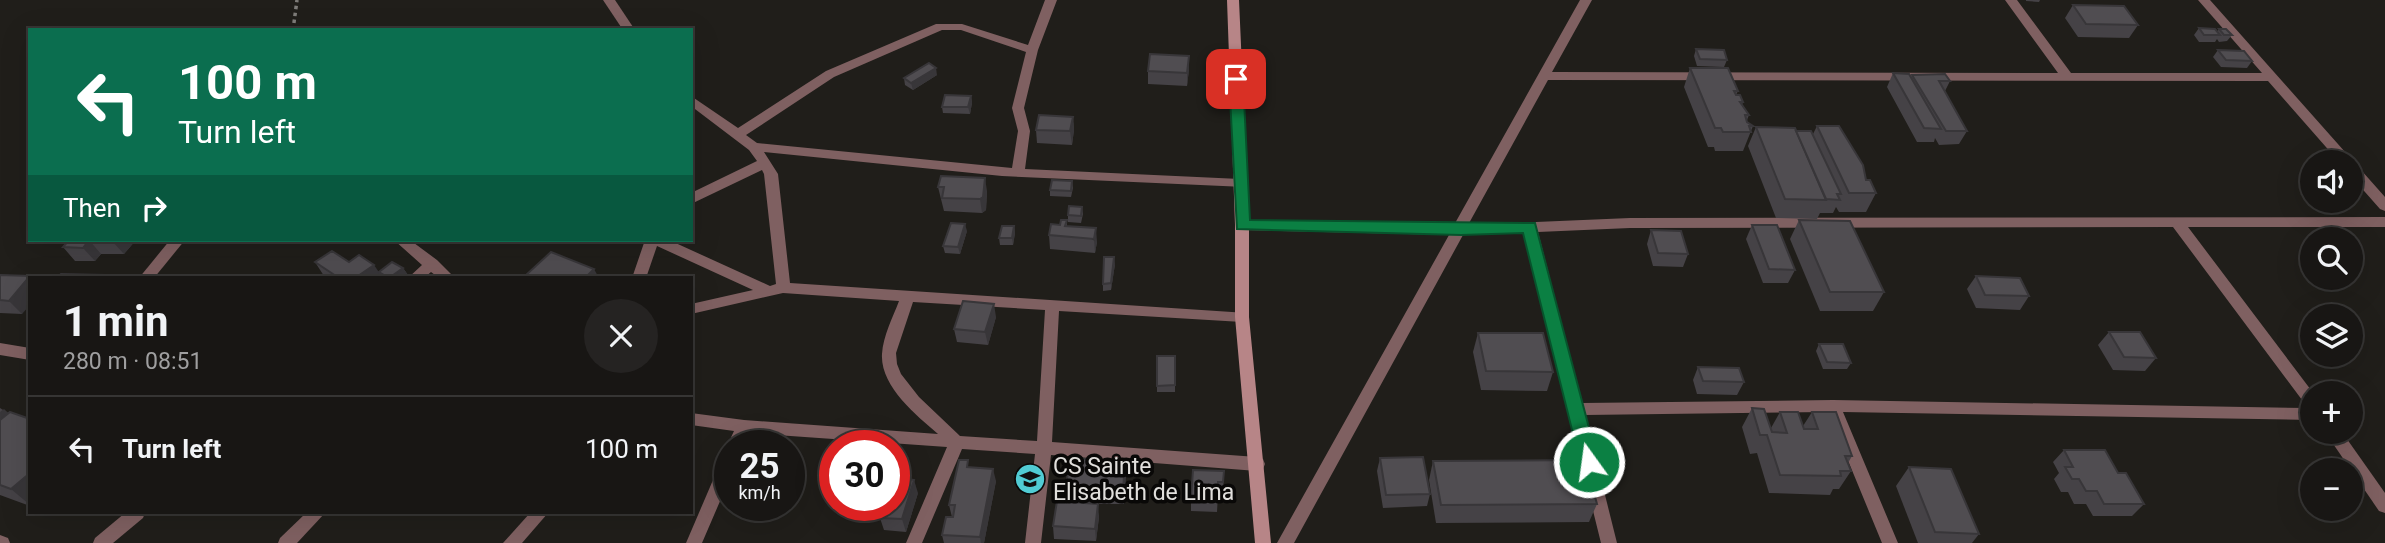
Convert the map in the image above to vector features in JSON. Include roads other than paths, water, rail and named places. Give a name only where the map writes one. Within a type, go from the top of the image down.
[{"type":"street","points":[[609,0],[628,28]]},
{"type":"street","points":[[1018,172],[1024,131],[1018,108],[1032,50],[1051,0]]},
{"type":"street","points":[[1233,0],[1242,225],[1242,317],[1263,543]]},
{"type":"street","points":[[1285,543],[1461,230],[1586,0]]},
{"type":"street","points":[[2011,0],[2066,75]]},
{"type":"street","points":[[2204,0],[2337,150]]},
{"type":"street","points":[[738,134],[830,74],[940,26],[962,27],[1032,50]]},
{"type":"street","points":[[1544,76],[2271,76]]},
{"type":"street","points":[[693,101],[754,147],[771,174],[776,289]]},
{"type":"street","points":[[754,147],[1018,172],[1240,184]]},
{"type":"street","points":[[693,198],[764,163]]},
{"type":"street","points":[[2363,180],[2385,206]]},
{"type":"street","points":[[2177,222],[2300,386]]},
{"type":"street","points":[[1242,225],[1461,230],[1630,223],[2385,222]]},
{"type":"street","points":[[1530,227],[1609,543]]},
{"type":"street","points":[[148,276],[176,242]]},
{"type":"street","points":[[404,242],[447,276]]},
{"type":"street","points":[[640,276],[653,242]]},
{"type":"street","points":[[659,242],[776,289]]},
{"type":"street","points":[[417,276],[432,264]]},
{"type":"street","points":[[693,309],[776,289],[1242,317]]},
{"type":"street","points":[[908,296],[888,356],[895,376],[907,394],[957,442]]},
{"type":"street","points":[[1033,543],[1044,449],[1052,306]]},
{"type":"street","points":[[0,349],[28,354]]},
{"type":"street","points":[[1576,408],[1833,406],[2300,414]]},
{"type":"street","points":[[1833,406],[1890,543]]},
{"type":"street","points":[[693,419],[744,426],[1257,464]]},
{"type":"street","points":[[742,430],[744,426]]},
{"type":"street","points":[[914,543],[957,442]]},
{"type":"street","points":[[2341,444],[2385,506]]},
{"type":"street","points":[[694,543],[714,496]]},
{"type":"street","points":[[101,543],[136,514]]},
{"type":"street","points":[[286,543],[316,514]]},
{"type":"street","points":[[511,543],[539,514]]},
{"type":"place","name":"CS Sainte Elisabeth de Lima","points":[[1030,479]]}]
